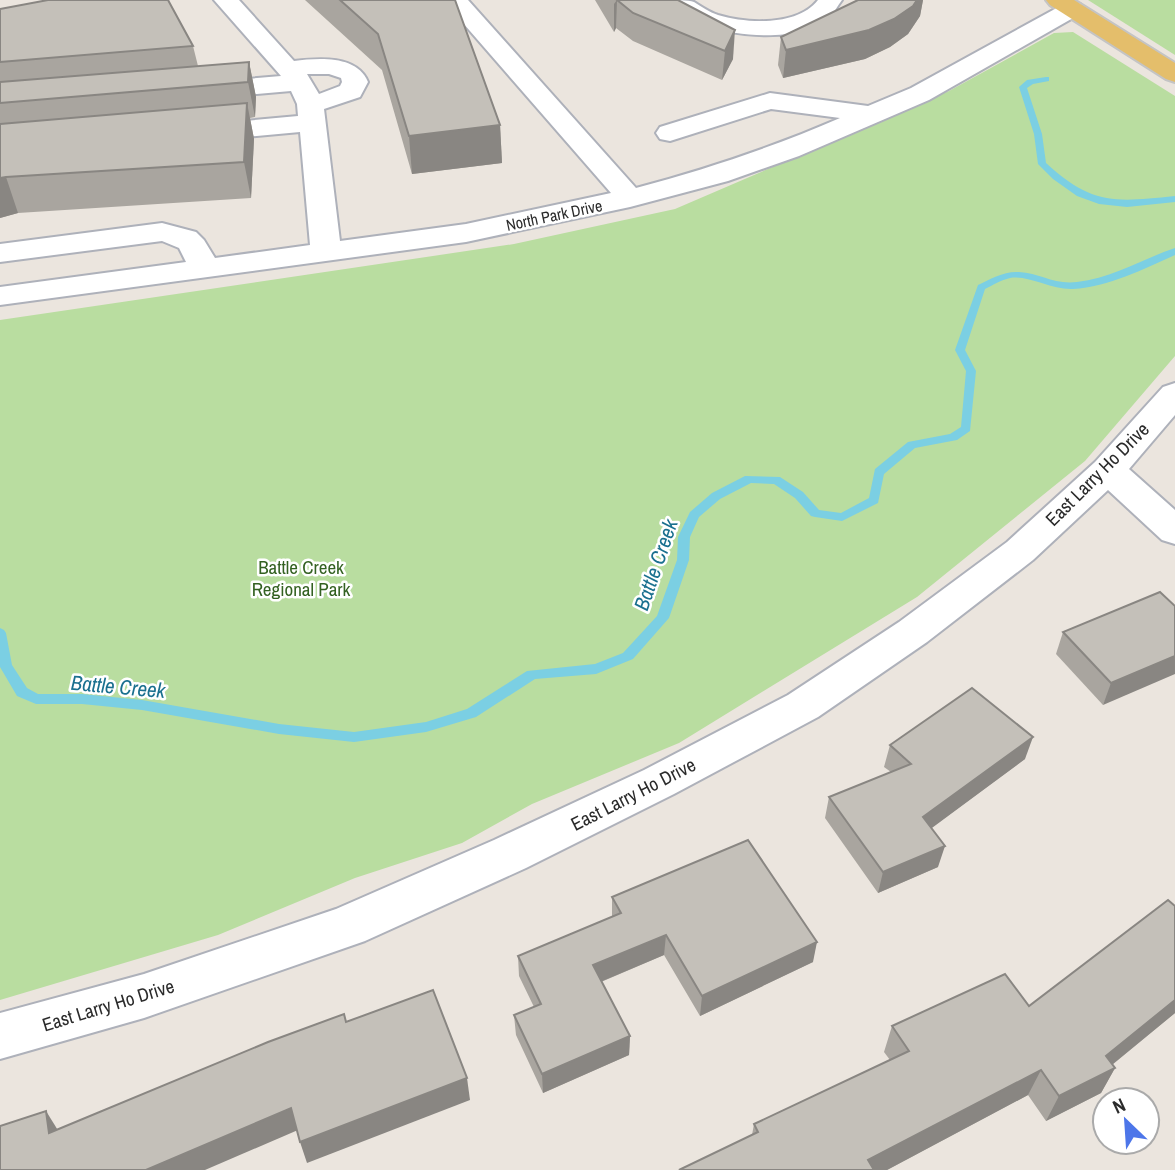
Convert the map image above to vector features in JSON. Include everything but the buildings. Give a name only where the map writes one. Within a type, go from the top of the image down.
[{"type":"main road","points":[[1065,4],[1175,74]]},
{"type":"street","points":[[226,0],[302,95],[326,252]]},
{"type":"street","points":[[455,0],[630,198]]},
{"type":"street","points":[[679,0],[698,16],[721,24],[762,27],[801,22],[820,14],[830,0]]},
{"type":"street","name":"North Park Drive","points":[[0,296],[466,233],[630,198],[718,175],[789,150],[920,94],[1065,4]]},
{"type":"street","points":[[177,93],[302,95]]},
{"type":"street","points":[[176,135],[302,95]]},
{"type":"street","points":[[670,132],[770,102],[873,115]]},
{"type":"street","points":[[0,253],[162,232],[179,235],[193,243],[204,268]]},
{"type":"street","name":"East Larry Ho Drive","points":[[0,1036],[144,996],[348,926],[510,854],[659,782],[803,706],[913,632],[1020,551],[1108,470],[1175,394]]},
{"type":"street","points":[[1108,470],[1175,530]]},
{"type":"green space","points":[[1088,0],[1175,0],[1175,55]]},
{"type":"green space","name":"Battle Creek Regional Park","points":[[1073,32],[1175,96],[1175,356],[1085,461],[917,597],[679,743],[532,804],[462,843],[355,878],[218,935],[0,1000],[0,320],[514,244],[675,209],[949,91],[1054,33]]},
{"type":"waterway","name":"Battle Creek","points":[[1046,79],[1030,82],[1023,87],[1038,134],[1042,164],[1080,194],[1099,201],[1127,204],[1175,199]]},
{"type":"waterway","name":"Battle Creek","points":[[0,633],[6,666],[22,692],[36,699],[82,699],[142,705],[279,729],[354,737],[426,727],[471,713],[532,674],[596,669],[628,656],[663,618],[683,560],[684,537],[694,515],[716,496],[749,479],[776,480],[799,495],[815,513],[842,517],[874,500],[879,472],[912,445],[953,437],[966,428],[971,371],[960,350],[981,287],[1010,275],[1030,277],[1059,286],[1086,284],[1126,273],[1175,251]]}]
